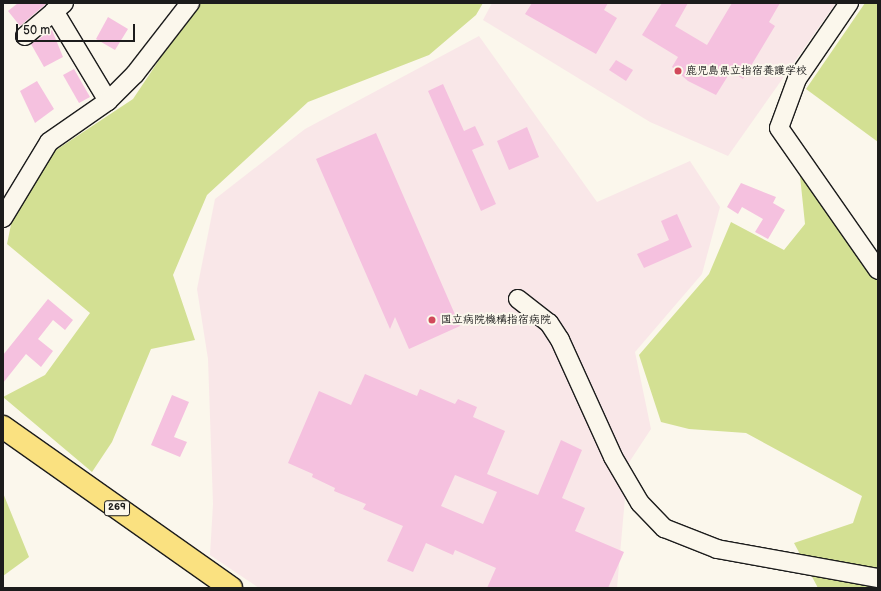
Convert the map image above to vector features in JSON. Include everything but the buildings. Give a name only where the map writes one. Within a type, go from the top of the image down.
[{"type":"highway","name":"269","points":[[3,427],[231,588]]},
{"type":"street","points":[[3,218],[49,142],[108,101],[135,74],[190,3]]},
{"type":"street","points":[[849,3],[797,79],[778,128],[878,270]]},
{"type":"street","points":[[25,36],[59,7],[108,101]]},
{"type":"street","points":[[518,299],[549,323],[560,340],[613,456],[640,503],[664,528],[717,549],[878,578]]},
{"type":"shaded area","name":"鹿児島県立指宿養護学校","points":[[492,3],[836,3],[728,156],[650,122],[483,20]]},
{"type":"shaded area","name":"国立病院機構指宿病院","points":[[479,36],[597,202],[690,161],[720,207],[702,274],[635,352],[651,429],[628,464],[617,588],[259,588],[210,555],[213,504],[208,359],[197,289],[215,199],[305,129]]},
{"type":"green space","points":[[197,3],[483,3],[476,15],[429,55],[308,102],[207,195],[173,275],[195,340],[151,349],[112,442],[92,472],[3,397],[45,375],[90,313],[7,244],[15,205],[47,156],[133,99]]},
{"type":"green space","points":[[865,3],[878,3],[878,142],[806,89]]},
{"type":"green space","points":[[813,175],[878,264],[878,588],[818,588],[794,543],[853,523],[862,496],[746,433],[689,429],[661,422],[639,355],[709,274],[731,222],[784,250],[805,224],[800,176]]},
{"type":"green space","points":[[3,493],[29,557],[3,576]]},
{"type":"place","name":"鹿児島県立指宿養護学校","points":[[678,71]]},
{"type":"place","name":"国立病院機構指宿病院","points":[[432,320]]}]
